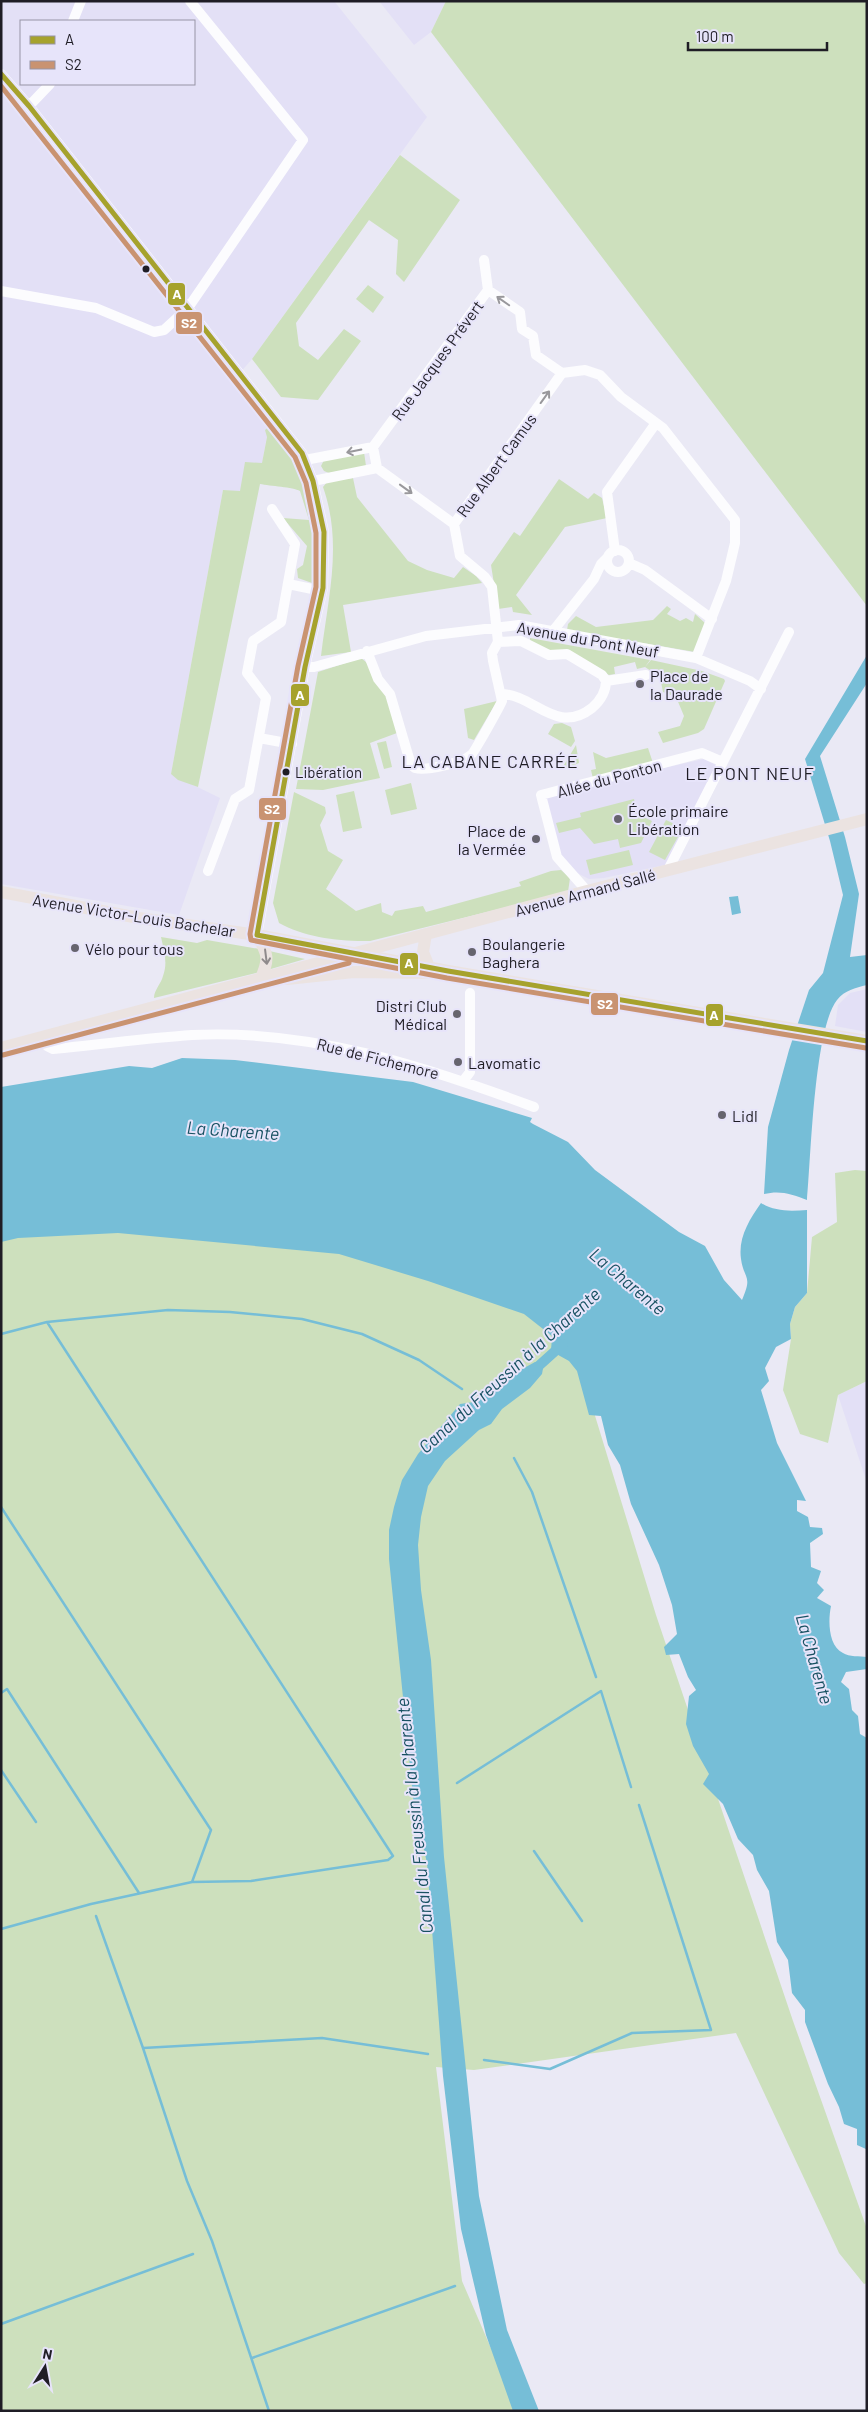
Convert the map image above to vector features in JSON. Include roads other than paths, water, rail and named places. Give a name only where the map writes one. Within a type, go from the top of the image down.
[{"type":"main road","name":"Avenue Armand Sallé","points":[[233,987],[587,891],[867,819]]},
{"type":"main road","name":"Avenue Victor-Louis Bachelar","points":[[1,892],[139,918],[257,935],[448,971]]},
{"type":"main road","points":[[426,934],[423,952],[429,967]]},
{"type":"main road","points":[[257,935],[267,958],[267,964],[260,980]]},
{"type":"main road","points":[[1,1048],[233,987],[354,972],[424,974],[448,971],[867,1041]]},
{"type":"street","points":[[74,20],[81,1]]},
{"type":"street","points":[[1,291],[96,308],[154,332],[164,330],[188,308],[302,140],[190,1]]},
{"type":"street","points":[[1,74],[302,453],[313,481],[324,532],[322,592],[306,667],[257,935]]},
{"type":"street","points":[[28,106],[49,85]]},
{"type":"street","points":[[484,260],[488,290]]},
{"type":"street","name":"Rue Jacques Prévert","points":[[373,447],[488,290],[520,312],[522,329],[533,336],[536,355],[562,373]]},
{"type":"street","points":[[562,373],[585,370],[600,374],[621,397],[664,428],[735,520],[733,552],[726,580],[696,658]]},
{"type":"street","name":"Rue Albert Camus","points":[[377,468],[454,524],[562,373]]},
{"type":"street","points":[[612,570],[608,565],[611,554],[607,492],[656,423]]},
{"type":"street","points":[[306,460],[373,447],[377,468],[313,481]]},
{"type":"street","points":[[208,871],[235,799],[249,790],[266,698],[247,672],[253,641],[281,622],[288,584],[295,544],[272,509]]},
{"type":"street","points":[[367,651],[378,679],[390,694],[411,765],[414,768],[433,768],[463,760],[472,754],[500,706],[502,694],[492,654],[498,642],[497,627],[492,587],[485,577],[460,556],[454,524]]},
{"type":"street","points":[[553,631],[594,580],[601,564],[611,554],[625,553],[629,563],[645,570],[712,619]]},
{"type":"street","points":[[594,580],[612,570],[622,571],[629,563]]},
{"type":"street","points":[[288,584],[322,592]]},
{"type":"street","name":"Avenue du Pont Neuf","points":[[306,667],[314,667],[426,636],[519,625],[696,658],[750,680],[761,689]]},
{"type":"street","points":[[668,870],[789,632]]},
{"type":"street","points":[[498,642],[521,641],[549,655],[567,654],[602,675],[606,681],[603,695],[594,706],[587,712],[565,718],[552,715],[514,696],[502,694]]},
{"type":"street","points":[[606,681],[646,675]]},
{"type":"street","points":[[259,738],[292,744]]},
{"type":"street","name":"Allée du Ponton","points":[[587,891],[557,857],[541,795],[702,753],[723,762]]},
{"type":"street","points":[[464,1080],[470,1072],[470,993]]},
{"type":"street","name":"Rue de Fichemore","points":[[45,1037],[47,1046],[53,1049],[194,1035],[250,1036],[319,1042],[370,1053],[464,1080],[534,1106]]},
{"type":"water","points":[[867,655],[867,683],[820,756],[845,837],[859,894],[850,957],[867,955],[867,985],[854,988],[843,994],[837,1000],[829,1015],[818,1065],[807,1200],[786,1193],[764,1194],[768,1127],[789,1050],[809,990],[823,973],[843,895],[830,841],[805,759]]},
{"type":"water","points":[[738,896],[741,913],[732,915],[729,897]]},
{"type":"water","name":"La Charente","points":[[182,1058],[235,1060],[413,1082],[532,1118],[530,1122],[568,1142],[595,1170],[679,1232],[705,1246],[724,1280],[742,1300],[747,1286],[747,1278],[742,1266],[741,1244],[749,1223],[761,1203],[766,1206],[789,1211],[807,1210],[807,1293],[795,1307],[790,1324],[791,1339],[776,1347],[765,1368],[769,1381],[761,1390],[777,1443],[806,1501],[797,1500],[797,1511],[808,1517],[810,1527],[822,1528],[823,1534],[810,1543],[811,1567],[821,1571],[817,1583],[824,1590],[817,1598],[831,1606],[829,1618],[830,1632],[834,1645],[845,1654],[867,1657],[867,1669],[846,1672],[841,1682],[849,1689],[852,1710],[858,1716],[860,1734],[867,1738],[867,2165],[866,2149],[857,2145],[857,2129],[844,2124],[805,2022],[805,2010],[792,1993],[788,1960],[777,1942],[769,1891],[757,1870],[753,1855],[738,1839],[723,1804],[703,1784],[709,1774],[693,1746],[686,1724],[689,1696],[696,1690],[688,1677],[679,1654],[666,1655],[664,1647],[677,1634],[672,1605],[659,1565],[631,1504],[620,1465],[608,1445],[601,1416],[589,1415],[577,1371],[569,1361],[551,1351],[552,1336],[524,1314],[428,1281],[339,1254],[118,1233],[18,1238],[1,1242],[1,1087],[129,1066],[152,1068]]},
{"type":"water","points":[[535,1362],[544,1363],[542,1374],[530,1388],[502,1409],[491,1424],[479,1430],[445,1461],[428,1486],[421,1517],[418,1545],[421,1590],[431,1660],[444,1857],[479,2196],[507,2330],[539,2411],[513,2411],[486,2335],[461,2229],[443,2076],[427,1863],[414,1806],[389,1559],[389,1530],[402,1480],[418,1454],[460,1404],[474,1402],[484,1390]]},
{"type":"waterway","points":[[47,1322],[168,1310],[230,1312],[302,1319],[362,1334],[419,1360],[462,1389]]},
{"type":"waterway","points":[[1,1334],[47,1322],[393,1856],[388,1860],[251,1881],[192,1882]]},
{"type":"waterway","name":"Canal du Freussin à la Charente","points":[[533,1371],[563,1344]]},
{"type":"waterway","points":[[514,1458],[532,1492],[596,1677]]},
{"type":"waterway","points":[[1,1507],[211,1830],[192,1882],[91,1904],[1,1929]]},
{"type":"waterway","points":[[1,1693],[7,1689],[139,1893]]},
{"type":"waterway","points":[[457,1783],[601,1691],[631,1787]]},
{"type":"waterway","points":[[1,1770],[36,1822]]},
{"type":"waterway","points":[[484,2060],[550,2069],[632,2033],[711,2030],[639,1805]]},
{"type":"waterway","points":[[534,1851],[582,1921]]},
{"type":"waterway","points":[[96,1916],[143,2048]]},
{"type":"waterway","points":[[269,2411],[212,2241],[187,2181],[143,2048],[322,2038],[428,2054]]},
{"type":"waterway","points":[[1,2324],[193,2254]]},
{"type":"waterway","points":[[252,2358],[455,2286]]},
{"type":"place","name":"Place de la Daurade","points":[[640,684]]},
{"type":"place","name":"Libération","points":[[286,772]]},
{"type":"place","name":"École primaire Libération","points":[[618,819]]},
{"type":"place","name":"Place de la Vermée","points":[[536,839]]},
{"type":"place","name":"Vélo pour tous","points":[[75,948]]},
{"type":"place","name":"Boulangerie Baghera","points":[[472,952]]},
{"type":"place","name":"Distri Club Médical","points":[[457,1014]]},
{"type":"place","name":"Lavomatic","points":[[458,1062]]},
{"type":"place","name":"Lidl","points":[[722,1115]]},
{"type":"district","name":"LA CABANE CARRÉE","points":[[490,761]]},
{"type":"district","name":"LE PONT NEUF","points":[[750,773]]}]
